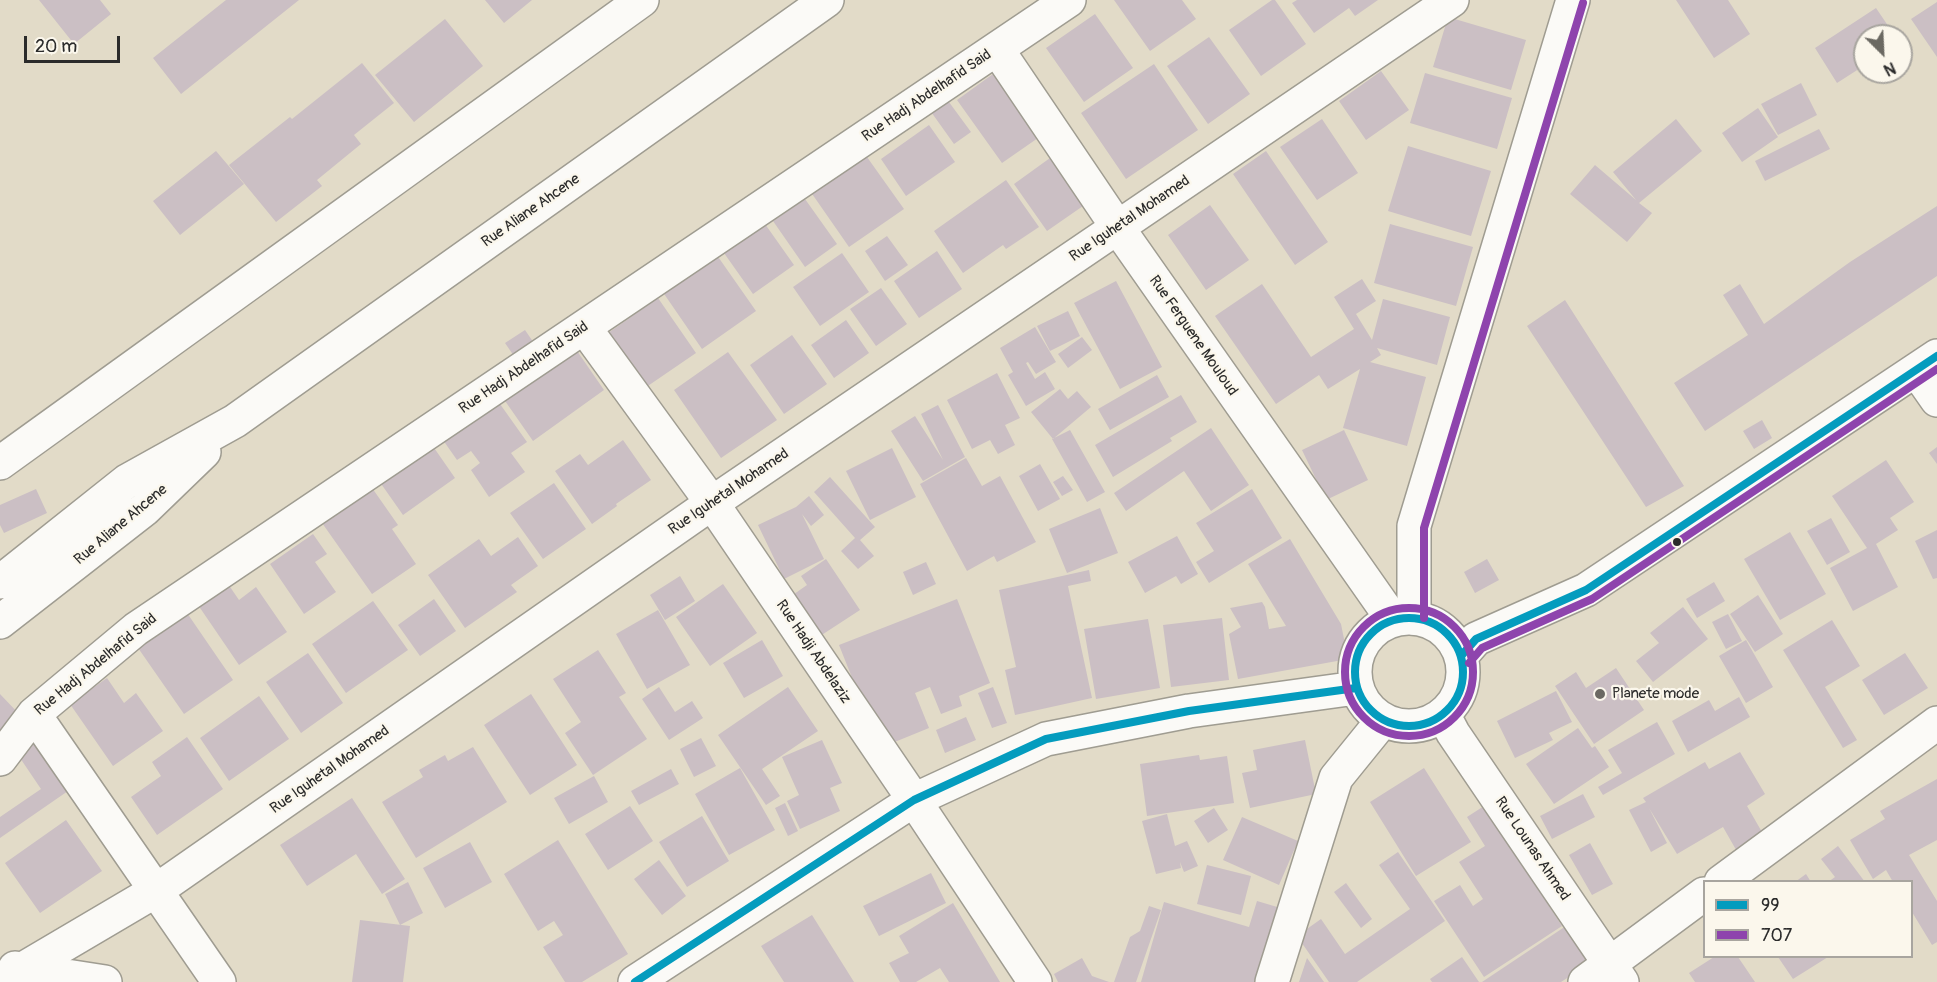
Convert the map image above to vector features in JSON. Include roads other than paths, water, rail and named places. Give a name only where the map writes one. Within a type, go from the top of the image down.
[{"type":"street","points":[[0,463],[642,0]]},
{"type":"street","name":"Rue Aliane Ahcene","points":[[0,582],[127,481],[236,422],[827,0]]},
{"type":"street","name":"Rue Hadj Abdelhafid Said","points":[[0,759],[34,714],[136,629],[1069,0]]},
{"type":"street","name":"Rue Iguhetal Mohamed","points":[[9,972],[157,890],[712,503],[1452,0]]},
{"type":"street","points":[[1403,619],[1414,526],[1573,0]]},
{"type":"street","name":"Rue Ferguene Mouloud","points":[[997,49],[1118,228],[1403,619]]},
{"type":"street","name":"Rue Hadji Abdelaziz","points":[[584,327],[712,503],[915,800],[1035,982]]},
{"type":"street","points":[[1461,656],[1476,639],[1586,590],[1927,363],[1937,400]]},
{"type":"street","name":"Rue Aliane Ahcene","points":[[0,621],[145,509],[236,422]]},
{"type":"street","points":[[1403,619],[1434,624],[1451,638],[1461,656],[1463,677],[1457,698],[1443,714],[1425,725],[1404,726],[1383,720],[1366,707],[1356,688],[1354,667],[1360,647],[1374,630],[1403,619]]},
{"type":"street","points":[[635,982],[915,800],[1046,739],[1189,711],[1356,688]]},
{"type":"street","points":[[34,714],[219,982]]},
{"type":"street","name":"Rue Lounas Ahmed","points":[[1443,714],[1606,976]]},
{"type":"street","points":[[1272,982],[1336,778],[1383,720]]},
{"type":"street","points":[[1724,880],[1937,723]]},
{"type":"street","points":[[1606,976],[1703,895]]},
{"type":"street","points":[[9,972],[105,982]]},
{"type":"place","name":"Planete mode","points":[[1600,694]]}]
